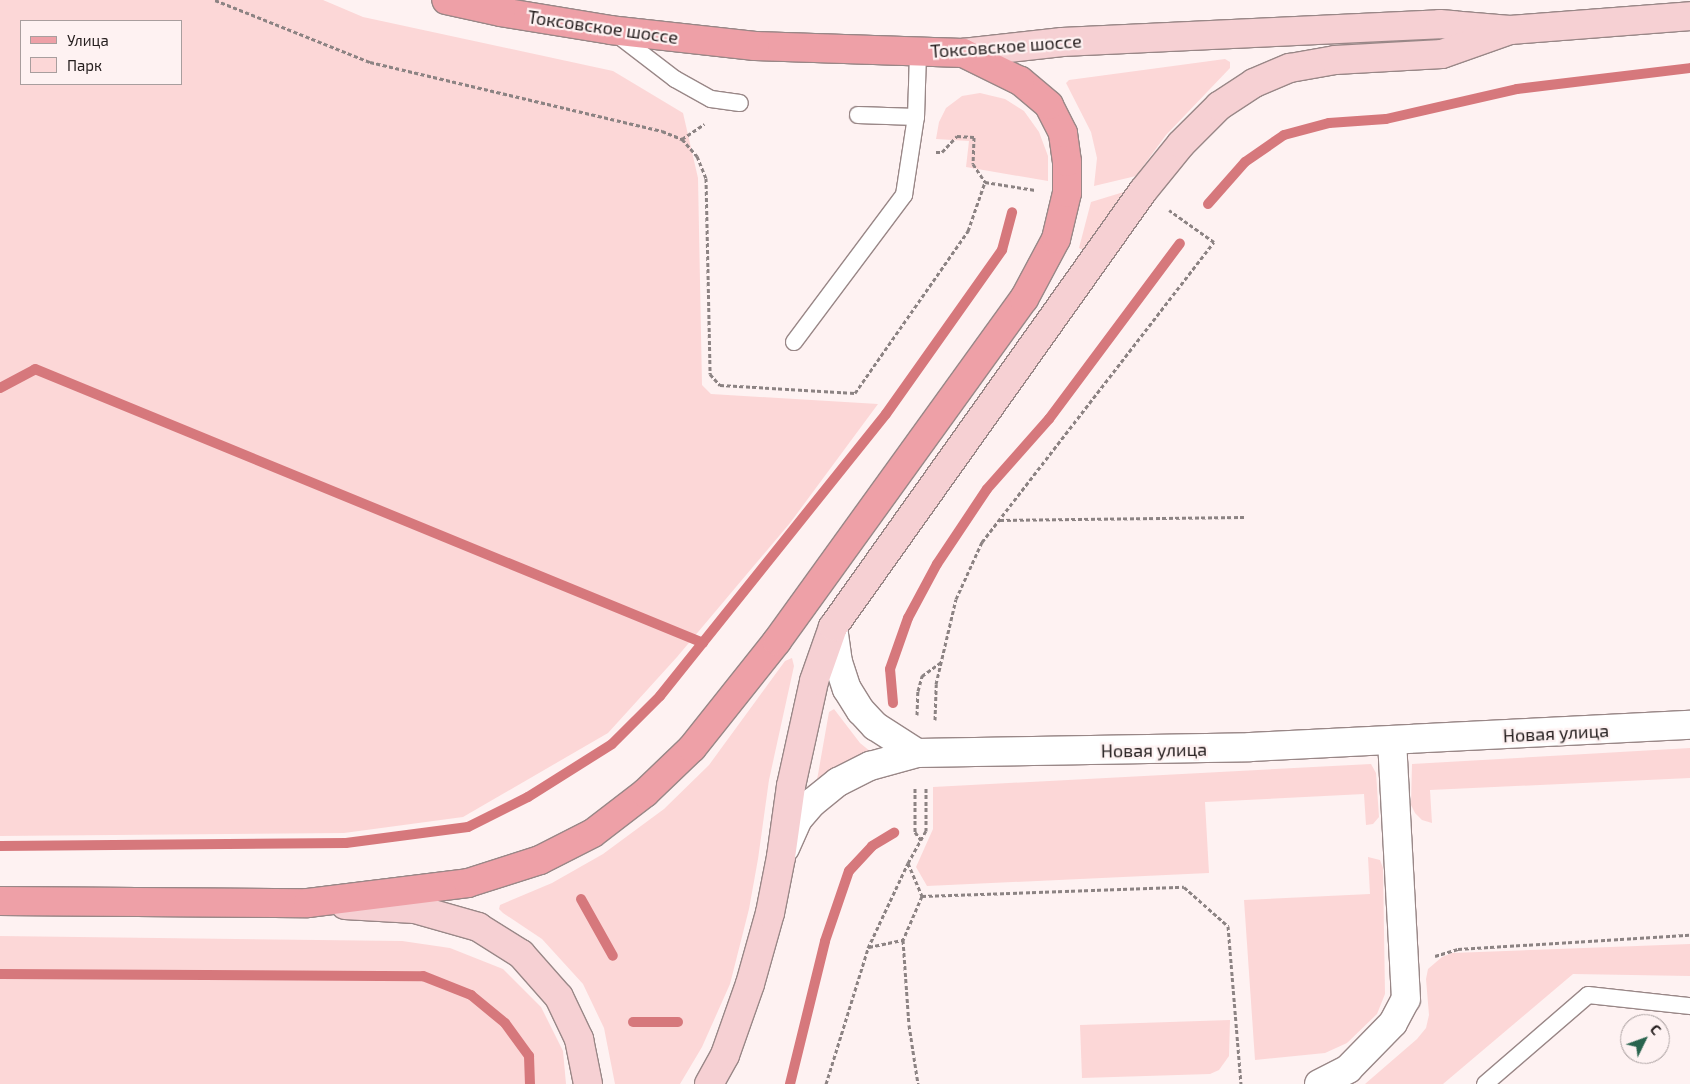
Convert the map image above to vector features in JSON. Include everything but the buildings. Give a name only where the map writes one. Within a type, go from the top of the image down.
[{"type":"main road","name":"Токсовское шоссе","points":[[446,0],[501,12],[611,30],[755,46],[918,52],[963,53],[1062,42],[1440,24],[1510,30]]},
{"type":"main road","points":[[709,1084],[725,1055],[750,984],[770,913],[781,857],[791,786],[814,681],[833,627],[1143,191],[1181,144],[1219,106],[1254,84],[1290,68],[1335,60],[1442,54],[1510,30],[1690,16]]},
{"type":"main road","points":[[308,903],[468,883],[540,860],[593,833],[645,793],[692,748],[777,641],[1024,299],[1056,240],[1067,193],[1067,162],[1063,133],[1049,105],[1020,81],[963,53]]},
{"type":"main road","points":[[0,901],[308,903],[415,910],[478,927],[521,954],[559,997],[579,1039],[588,1084]]},
{"type":"street","points":[[833,627],[838,662],[847,689],[861,711],[875,726],[917,753]]},
{"type":"street","name":"Новая улица","points":[[781,857],[798,819],[813,802],[838,782],[870,766],[917,753],[1211,748],[1392,741],[1690,724]]},
{"type":"street","points":[[1319,1084],[1348,1069],[1393,1023],[1406,999],[1392,741]]},
{"type":"lane","points":[[611,30],[674,79],[711,99],[740,103]]},
{"type":"lane","points":[[794,342],[904,195],[916,117],[918,52]]},
{"type":"lane","points":[[858,115],[916,117]]},
{"type":"lane","points":[[1485,1084],[1588,994],[1690,1006]]},
{"type":"path","points":[[215,0],[370,62],[662,131],[682,140],[697,156],[706,178],[710,374],[720,385],[855,393],[968,231],[985,182]]},
{"type":"path","points":[[911,150],[942,152],[957,136],[974,137],[973,164],[985,182],[1041,191]]},
{"type":"path","points":[[935,728],[936,684],[956,599],[982,542],[1214,242],[1162,205]]},
{"type":"path","points":[[999,520],[1244,517]]},
{"type":"path","points":[[826,1084],[868,948],[908,862],[926,830],[926,782]]},
{"type":"path","points":[[908,862],[922,896],[903,940],[909,1025],[918,1084]]},
{"type":"path","points":[[922,896],[1184,887],[1228,926],[1241,1084]]},
{"type":"path","points":[[1431,960],[1438,954],[1458,949],[1690,935]]},
{"type":"path","points":[[868,948],[903,940]]},
{"type":"green space","points":[[0,0],[323,0],[363,17],[613,71],[683,113],[698,178],[702,385],[711,394],[878,404],[790,523],[677,657],[608,733],[463,817],[344,833],[0,836]]},
{"type":"green space","points":[[1225,59],[1230,62],[1230,68],[1166,135],[1136,176],[1094,186],[1097,158],[1091,132],[1066,83],[1069,80]]},
{"type":"green space","points":[[980,93],[1005,99],[1024,111],[1039,132],[1048,156],[1048,181],[966,167],[969,141],[936,139],[939,122],[946,108],[962,96]]},
{"type":"green space","points":[[1127,191],[1085,251],[1079,248],[1091,202]]},
{"type":"green space","points":[[792,658],[794,666],[769,780],[749,909],[730,984],[702,1047],[680,1084],[615,1084],[604,1028],[583,984],[542,939],[503,913],[499,909],[500,905],[552,883],[603,854],[664,809],[709,765],[785,661]]},
{"type":"green space","points":[[834,709],[860,743],[871,752],[819,783],[817,780],[829,712]]},
{"type":"green space","points":[[1690,748],[1690,778],[1430,790],[1432,823],[1422,820],[1415,813],[1411,805],[1412,764]]},
{"type":"green space","points":[[1371,764],[1376,773],[1379,817],[1373,824],[1366,825],[1364,794],[1205,802],[1209,873],[927,886],[916,867],[933,829],[933,787]]},
{"type":"green space","points":[[1368,857],[1380,860],[1383,868],[1385,994],[1377,1014],[1347,1043],[1325,1053],[1255,1060],[1244,900],[1370,894]]},
{"type":"green space","points":[[0,936],[402,941],[450,948],[503,969],[541,1007],[563,1051],[566,1084],[0,1084]]},
{"type":"green space","points":[[1690,944],[1690,976],[1573,974],[1443,1084],[1365,1084],[1417,1039],[1426,1028],[1429,1015],[1426,979],[1428,969],[1442,957],[1452,953]]},
{"type":"green space","points":[[1230,1020],[1229,1056],[1219,1070],[1210,1074],[1082,1078],[1080,1025]]},
{"type":"waterway","points":[[1208,204],[1245,162],[1284,135],[1329,123],[1386,119],[1517,89],[1690,68]]},
{"type":"waterway","points":[[0,846],[346,843],[468,827],[528,797],[612,744],[660,696],[886,414],[1002,250],[1012,212]]},
{"type":"waterway","points":[[893,703],[890,669],[908,618],[937,564],[987,489],[1049,419],[1180,243]]},
{"type":"waterway","points":[[0,388],[35,369],[703,643]]},
{"type":"waterway","points":[[790,1084],[825,941],[849,871],[872,846],[894,833]]},
{"type":"waterway","points":[[581,899],[613,956]]},
{"type":"waterway","points":[[0,974],[423,976],[471,995],[505,1023],[529,1056],[530,1084]]},
{"type":"waterway","points":[[633,1022],[678,1022]]}]
